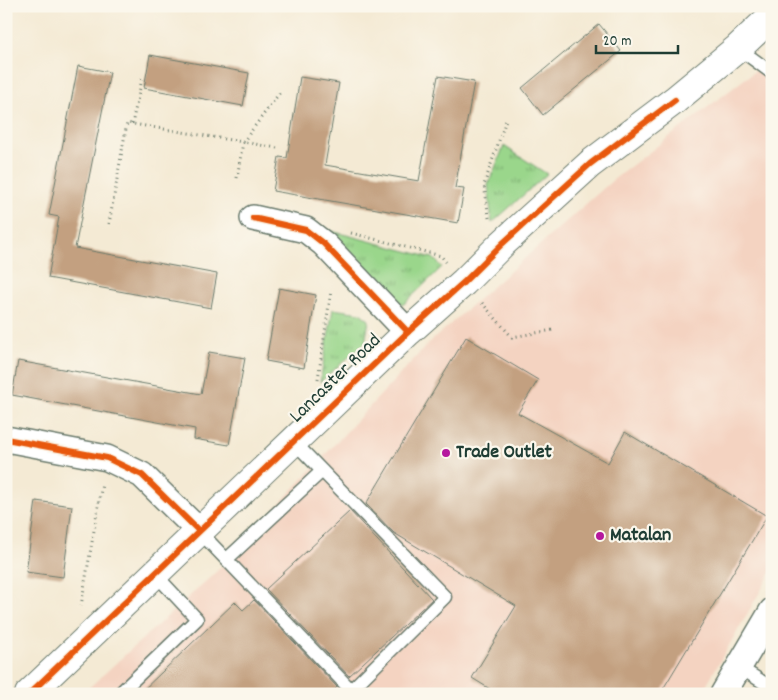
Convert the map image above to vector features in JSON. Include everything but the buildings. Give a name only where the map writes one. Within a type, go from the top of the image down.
[{"type":"street","name":"Lancaster Road","points":[[29,694],[408,332],[464,282],[494,251],[590,164],[675,100],[738,48],[772,16]]},
{"type":"street","points":[[253,218],[306,230],[324,244],[408,332]]},
{"type":"street","points":[[6,439],[107,458],[142,475],[199,531]]},
{"type":"street","points":[[723,694],[772,611]]},
{"type":"lane","points":[[738,48],[772,73]]},
{"type":"lane","points":[[199,531],[351,690],[445,598],[294,442]]},
{"type":"lane","points":[[227,559],[322,471]]},
{"type":"lane","points":[[118,694],[197,619],[155,574]]},
{"type":"lane","points":[[739,666],[772,688]]},
{"type":"path","points":[[132,124],[142,79]]},
{"type":"path","points":[[237,178],[243,142],[282,91]]},
{"type":"path","points":[[494,251],[484,185],[506,120]]},
{"type":"path","points":[[109,224],[127,123],[277,148]]},
{"type":"path","points":[[319,417],[314,399],[336,258]]},
{"type":"path","points":[[72,653],[107,458]]},
{"type":"shaded area","points":[[772,58],[772,571],[701,694],[82,694],[216,572],[429,343],[613,180]]},
{"type":"green space","points":[[504,146],[547,174],[492,223],[488,185]]},
{"type":"green space","points":[[320,228],[433,258],[442,267],[404,304],[393,303]]},
{"type":"green space","points":[[333,309],[360,313],[369,320],[365,343],[320,382]]},
{"type":"cycle path","points":[[29,694],[502,244],[590,164],[675,100]]},
{"type":"cycle path","points":[[253,218],[306,230],[324,244],[408,332]]},
{"type":"cycle path","points":[[6,439],[107,458],[142,475],[199,531]]},
{"type":"place","name":"Trade Outlet","points":[[446,453]]},
{"type":"place","name":"Matalan","points":[[600,536]]}]
